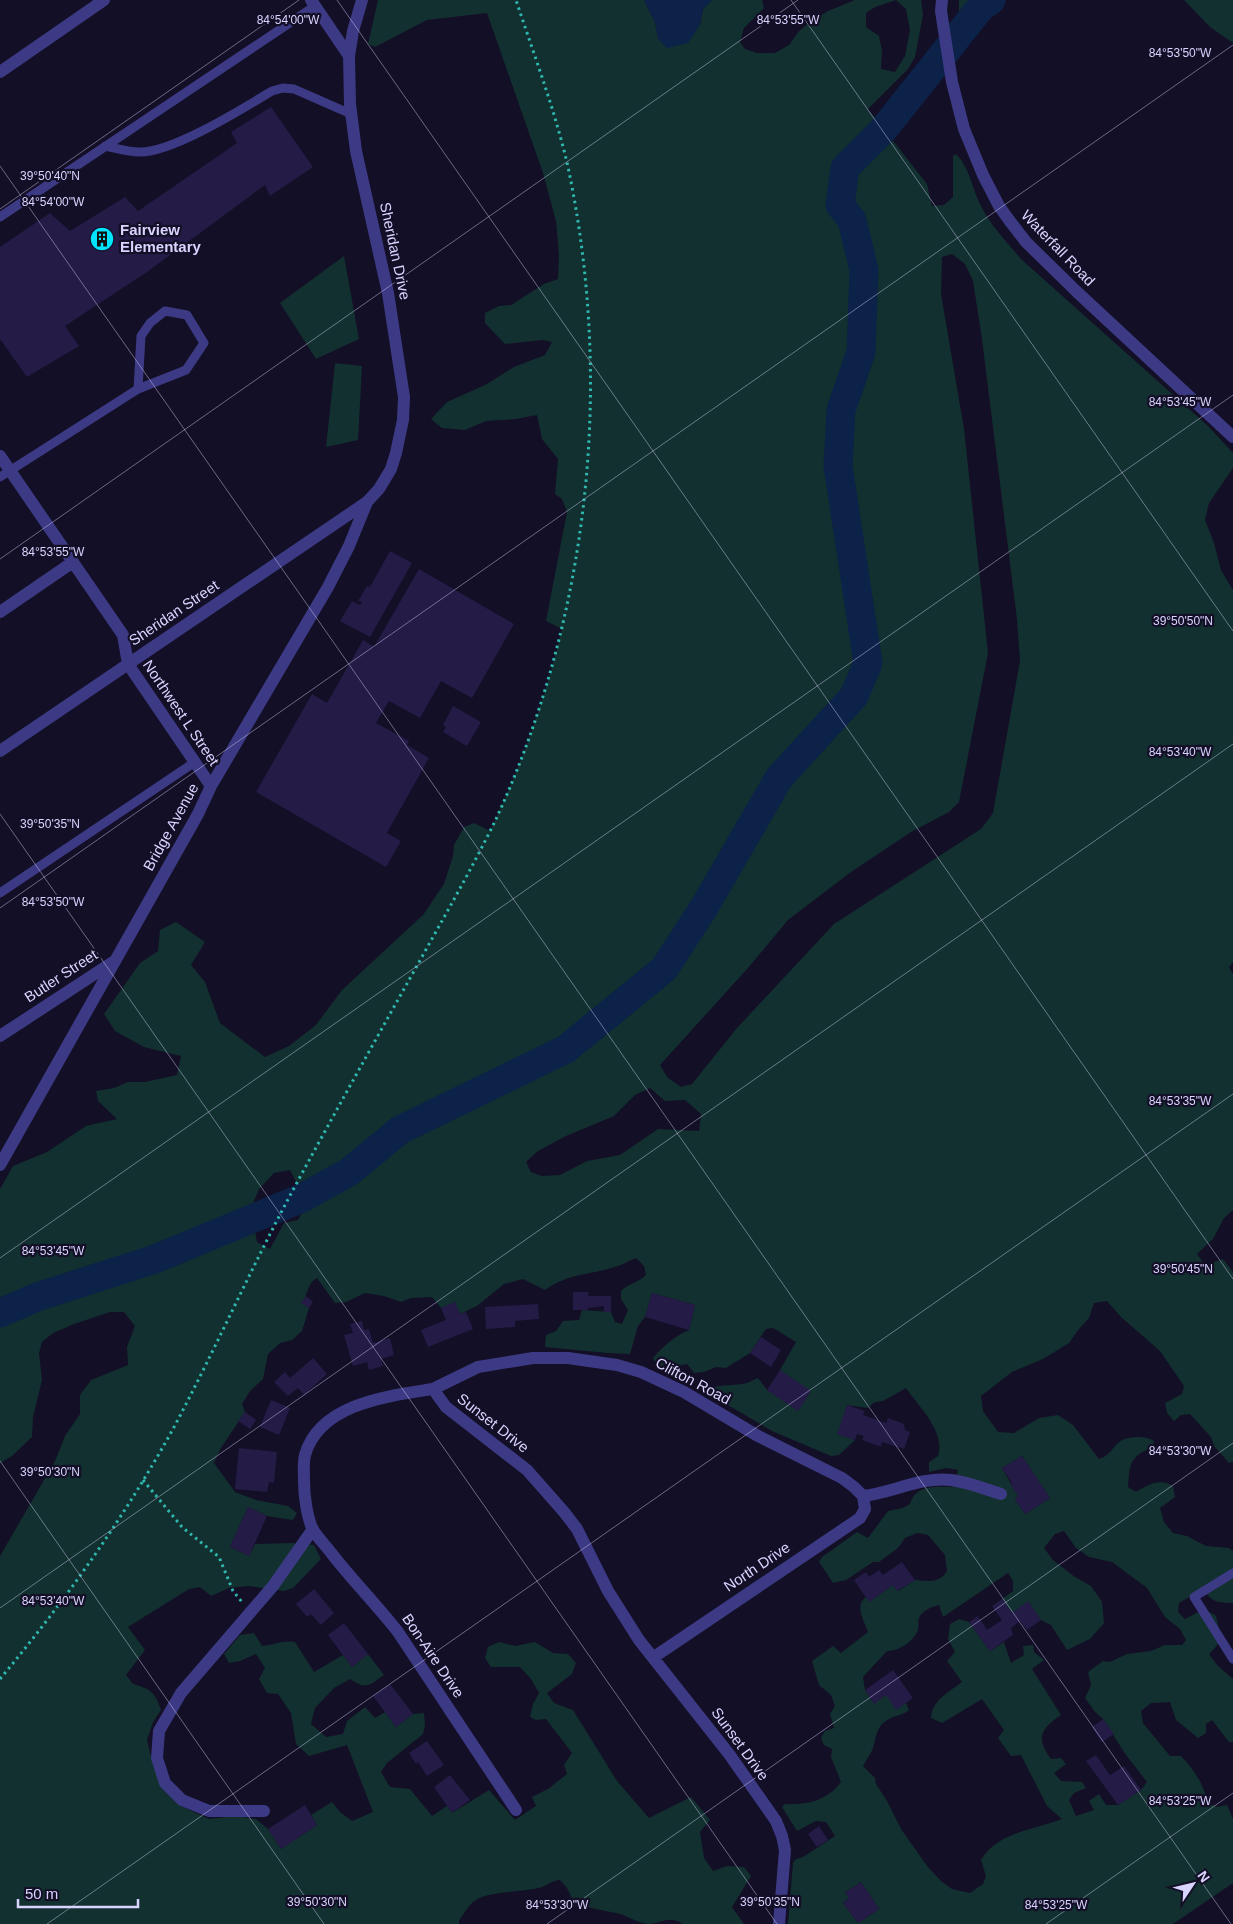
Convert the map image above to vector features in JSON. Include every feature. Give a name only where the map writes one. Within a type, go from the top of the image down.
[{"type":"street","points":[[0,72],[104,0]]},
{"type":"street","name":"Sheridan Drive","points":[[362,0],[353,31],[349,56],[351,114],[356,151],[388,293],[404,397],[403,420],[391,469],[379,489],[367,502]]},
{"type":"street","points":[[313,3],[349,56]]},
{"type":"street","name":"Waterfall Road","points":[[942,5],[952,82],[964,128],[983,176],[999,206],[1026,242],[1233,437]]},
{"type":"street","name":"Northwest L Street","points":[[0,456],[5,474],[72,562],[123,636],[128,664],[211,786]]},
{"type":"street","name":"Sheridan Street","points":[[0,751],[367,502]]},
{"type":"street","name":"Bridge Avenue","points":[[0,1165],[198,814],[211,786],[328,587],[349,546],[367,502]]},
{"type":"street","points":[[0,612],[72,562]]},
{"type":"street","name":"Butler Street","points":[[0,1036],[115,960]]},
{"type":"street","name":"Clifton Road","points":[[433,1389],[478,1367],[533,1358],[568,1358],[617,1365],[641,1372],[684,1392],[758,1436],[842,1478],[863,1496]]},
{"type":"street","points":[[264,1811],[209,1811],[182,1800],[165,1783],[157,1758],[158,1730],[181,1693],[273,1586],[313,1529],[304,1496],[305,1455],[323,1426],[339,1413],[383,1397],[433,1389]]},
{"type":"street","name":"Sunset Drive","points":[[433,1389],[446,1408],[527,1470],[564,1512],[581,1537],[608,1591],[639,1640],[729,1754],[776,1821],[782,1836],[784,1850],[779,1924]]},
{"type":"street","points":[[863,1496],[888,1492],[932,1480],[951,1480],[1001,1494]]},
{"type":"street","name":"North Drive","points":[[654,1657],[860,1518],[865,1509],[863,1496]]},
{"type":"street","name":"Bon-Aire Drive","points":[[313,1529],[348,1574],[379,1607],[398,1632],[516,1810]]},
{"type":"lane","points":[[0,217],[313,3]]},
{"type":"lane","points":[[105,146],[138,152],[155,150],[193,135],[272,91],[282,88],[294,89],[351,114]]},
{"type":"lane","points":[[5,474],[138,388],[186,370],[204,343],[187,315],[166,311],[150,322],[141,336],[138,388]]},
{"type":"lane","points":[[0,893],[195,762]]},
{"type":"lane","points":[[1233,1572],[1194,1597],[1233,1659]]},
{"type":"path","points":[[0,1679],[72,1588],[106,1539],[143,1480],[196,1385],[263,1246],[465,879],[505,799],[548,681],[564,620],[576,558],[586,487],[590,416],[590,344],[585,272],[574,201],[563,148],[516,0]]},
{"type":"path","points":[[143,1480],[182,1527],[219,1557],[233,1591],[251,1612]]},
{"type":"green space","points":[[378,0],[644,0],[655,22],[658,39],[700,25],[703,9],[712,0],[762,0],[764,8],[744,28],[740,42],[745,49],[757,53],[775,53],[789,45],[799,31],[810,22],[828,11],[855,0],[896,0],[921,0],[923,15],[915,57],[908,69],[868,109],[927,184],[932,206],[944,205],[953,197],[953,156],[956,154],[965,166],[985,213],[1021,259],[1208,426],[1233,453],[1233,468],[1209,503],[1205,520],[1214,543],[1221,570],[1233,590],[1233,962],[1229,967],[1233,974],[1233,1210],[1224,1218],[1213,1239],[1197,1254],[1205,1265],[1223,1259],[1233,1272],[1233,1462],[1229,1463],[1214,1446],[1211,1437],[1190,1414],[1181,1415],[1174,1421],[1167,1413],[1165,1403],[1182,1394],[1184,1386],[1160,1351],[1121,1317],[1107,1301],[1094,1303],[1089,1318],[1069,1343],[1043,1359],[1012,1372],[981,1396],[983,1411],[998,1432],[1014,1433],[1039,1418],[1058,1415],[1073,1425],[1099,1459],[1108,1454],[1118,1443],[1126,1439],[1141,1437],[1154,1441],[1153,1447],[1139,1454],[1132,1462],[1128,1487],[1136,1492],[1159,1482],[1173,1486],[1175,1497],[1160,1508],[1164,1522],[1173,1533],[1187,1536],[1206,1546],[1229,1548],[1233,1551],[1233,1603],[1215,1601],[1203,1589],[1179,1603],[1178,1612],[1185,1619],[1204,1609],[1216,1616],[1220,1637],[1217,1645],[1209,1654],[1217,1665],[1233,1679],[1233,1742],[1229,1742],[1212,1720],[1206,1724],[1206,1733],[1198,1738],[1176,1720],[1170,1702],[1151,1703],[1141,1711],[1143,1723],[1170,1756],[1181,1756],[1194,1772],[1204,1789],[1208,1803],[1217,1807],[1227,1805],[1233,1819],[1233,1883],[1173,1924],[788,1924],[793,1863],[796,1859],[803,1857],[835,1836],[826,1822],[816,1821],[797,1831],[782,1807],[785,1804],[801,1804],[823,1798],[841,1782],[831,1757],[832,1749],[824,1745],[821,1738],[825,1731],[834,1728],[830,1714],[835,1706],[831,1695],[819,1685],[812,1661],[833,1646],[841,1653],[868,1632],[860,1609],[862,1601],[866,1597],[870,1601],[893,1585],[898,1591],[915,1580],[937,1580],[947,1571],[945,1555],[928,1535],[917,1533],[905,1538],[898,1548],[879,1562],[873,1562],[846,1580],[833,1583],[819,1562],[822,1557],[857,1532],[868,1538],[888,1511],[903,1508],[910,1504],[917,1493],[922,1490],[934,1487],[954,1487],[958,1470],[946,1468],[929,1472],[929,1462],[938,1456],[938,1438],[930,1420],[906,1388],[883,1401],[875,1402],[867,1408],[847,1405],[838,1434],[855,1440],[839,1455],[831,1456],[772,1431],[704,1391],[718,1386],[744,1384],[758,1378],[767,1390],[797,1410],[780,1370],[796,1342],[773,1328],[766,1329],[750,1353],[726,1368],[716,1367],[704,1372],[694,1373],[687,1364],[668,1368],[656,1365],[653,1358],[674,1338],[689,1330],[695,1305],[652,1293],[645,1317],[638,1326],[630,1354],[545,1347],[546,1335],[556,1331],[563,1321],[579,1320],[582,1310],[611,1312],[615,1322],[622,1324],[628,1310],[621,1299],[621,1291],[646,1275],[644,1266],[636,1258],[608,1269],[562,1280],[545,1290],[523,1279],[504,1284],[477,1306],[460,1314],[455,1303],[441,1308],[432,1297],[411,1298],[401,1302],[384,1296],[365,1293],[346,1302],[335,1303],[317,1278],[313,1281],[302,1303],[309,1308],[302,1331],[292,1340],[280,1343],[268,1354],[263,1379],[250,1391],[242,1404],[245,1412],[221,1448],[214,1463],[235,1492],[256,1500],[288,1506],[297,1513],[293,1520],[267,1516],[248,1507],[230,1547],[249,1556],[255,1544],[292,1543],[314,1545],[321,1559],[293,1588],[284,1591],[248,1586],[229,1588],[211,1596],[200,1587],[189,1589],[128,1627],[145,1650],[126,1675],[133,1684],[152,1692],[159,1704],[161,1710],[153,1722],[147,1740],[151,1757],[181,1806],[209,1819],[235,1816],[256,1819],[268,1829],[281,1849],[317,1825],[311,1815],[332,1802],[340,1812],[352,1821],[373,1812],[347,1745],[309,1756],[296,1744],[291,1713],[278,1694],[267,1693],[259,1679],[265,1668],[256,1654],[240,1661],[229,1663],[224,1654],[240,1635],[254,1633],[262,1646],[282,1642],[295,1642],[314,1672],[343,1655],[352,1667],[368,1654],[384,1675],[367,1685],[360,1685],[350,1679],[334,1688],[315,1708],[311,1724],[326,1737],[343,1734],[347,1721],[365,1707],[375,1718],[385,1712],[396,1727],[413,1714],[424,1713],[425,1726],[423,1734],[387,1763],[381,1772],[390,1787],[410,1789],[432,1816],[447,1806],[452,1813],[489,1790],[515,1820],[536,1806],[532,1797],[548,1789],[567,1774],[564,1765],[572,1753],[546,1719],[536,1720],[530,1717],[533,1704],[539,1693],[531,1679],[520,1667],[491,1667],[485,1658],[488,1647],[499,1642],[515,1646],[535,1642],[553,1653],[568,1654],[576,1663],[572,1674],[547,1693],[554,1703],[573,1710],[617,1781],[649,1818],[691,1797],[710,1820],[700,1832],[704,1858],[713,1871],[727,1866],[744,1867],[751,1876],[732,1907],[744,1924],[683,1924],[670,1920],[645,1924],[620,1914],[574,1903],[567,1888],[560,1880],[541,1887],[482,1897],[473,1902],[459,1921],[459,1924],[0,1924],[0,1556],[55,1461],[65,1436],[80,1414],[80,1395],[91,1380],[128,1365],[127,1347],[135,1326],[124,1312],[110,1312],[53,1333],[42,1342],[39,1353],[42,1380],[33,1417],[32,1437],[12,1456],[0,1463],[0,1189],[13,1166],[47,1152],[86,1126],[117,1119],[98,1101],[96,1091],[114,1088],[128,1082],[145,1082],[177,1075],[181,1056],[144,1047],[115,1031],[104,1014],[140,963],[158,951],[160,930],[176,922],[205,942],[191,965],[205,982],[220,1023],[265,1057],[289,1046],[316,1025],[342,990],[423,915],[444,884],[453,856],[454,845],[464,827],[474,823],[490,831],[512,782],[531,732],[548,681],[562,629],[546,621],[567,512],[562,499],[555,494],[558,459],[542,439],[537,415],[516,419],[486,421],[465,430],[442,428],[431,419],[447,402],[487,384],[514,367],[545,355],[552,342],[542,340],[505,344],[485,323],[485,313],[499,306],[511,305],[544,284],[558,279],[559,255],[556,221],[543,173],[487,13],[427,20],[375,47],[368,44]],"holes":[[[896,0],[906,9],[910,30],[905,56],[895,72],[881,69],[882,51],[879,36],[866,27],[866,13],[875,7]],[[952,254],[965,264],[973,281],[1017,619],[1020,661],[993,813],[981,829],[834,924],[737,1028],[692,1084],[681,1087],[667,1077],[660,1065],[748,968],[788,920],[851,872],[911,832],[949,812],[959,802],[988,653],[964,429],[941,294],[942,257]],[[650,1088],[665,1101],[685,1100],[701,1114],[699,1131],[658,1129],[620,1155],[587,1161],[560,1175],[542,1176],[531,1172],[526,1162],[538,1151],[566,1136],[614,1116],[635,1095]],[[290,1170],[307,1203],[298,1220],[284,1223],[270,1249],[257,1242],[251,1208],[259,1189],[274,1173]],[[1022,1456],[1050,1498],[1025,1514],[1015,1499],[1018,1496],[1002,1468]],[[1064,1531],[1076,1548],[1089,1557],[1112,1562],[1147,1588],[1165,1617],[1180,1629],[1186,1640],[1182,1645],[1165,1645],[1151,1651],[1127,1654],[1110,1662],[1103,1661],[1088,1672],[1091,1685],[1085,1698],[1095,1712],[1103,1719],[1126,1755],[1147,1782],[1141,1790],[1118,1805],[1106,1805],[1099,1794],[1089,1801],[1094,1810],[1076,1816],[1069,1800],[1074,1793],[1086,1788],[1082,1782],[1061,1781],[1054,1773],[1066,1764],[1061,1758],[1051,1759],[1043,1745],[1042,1734],[1061,1715],[1032,1669],[1044,1660],[1034,1652],[1033,1645],[1023,1646],[1024,1655],[1011,1663],[1004,1642],[990,1651],[969,1622],[959,1619],[950,1624],[948,1639],[955,1652],[947,1661],[962,1682],[938,1701],[934,1706],[931,1718],[942,1723],[982,1699],[1004,1730],[998,1738],[1011,1756],[1021,1755],[1047,1806],[1062,1819],[1017,1833],[996,1843],[981,1860],[986,1876],[983,1884],[970,1893],[952,1889],[941,1881],[927,1866],[901,1829],[876,1784],[875,1778],[863,1766],[872,1750],[882,1724],[909,1710],[906,1703],[886,1695],[874,1703],[865,1690],[863,1677],[887,1651],[901,1648],[913,1638],[918,1630],[920,1615],[925,1611],[939,1605],[943,1617],[1008,1573],[1013,1581],[1013,1591],[1002,1599],[1012,1613],[1028,1602],[1041,1620],[1051,1625],[1067,1650],[1090,1639],[1104,1623],[1102,1602],[1091,1586],[1075,1577],[1053,1560],[1044,1548],[1055,1534]],[[861,1882],[879,1909],[858,1923],[843,1903],[849,1898],[846,1892]]]},
{"type":"green space","points":[[959,0],[980,0],[959,20]]},
{"type":"green space","points":[[1184,0],[1233,0],[1233,43],[1210,27]]},
{"type":"green space","points":[[344,256],[359,339],[316,359],[280,303]]},
{"type":"green space","points":[[335,363],[362,366],[358,440],[326,447]]},
{"type":"water","points":[[644,0],[712,0],[703,9],[700,25],[688,43],[667,48],[658,39],[655,22]]},
{"type":"building","name":"Fairview Elementary","points":[[271,107],[313,167],[270,196],[265,185],[147,272],[65,326],[79,346],[27,377],[0,339],[0,247],[50,213],[70,231],[125,197],[138,211],[237,143],[231,132]]},
{"type":"building","points":[[390,551],[412,563],[370,637],[340,621],[352,601],[360,605],[362,602],[358,601],[367,586],[370,587]]},
{"type":"building","points":[[419,569],[514,624],[472,698],[441,681],[420,718],[389,701],[376,723],[409,741],[407,745],[429,758],[387,833],[401,841],[386,867],[256,792],[312,694],[327,703],[363,640],[374,647]]},
{"type":"building","points":[[453,706],[481,722],[467,746],[443,732],[446,727],[443,725]]},
{"type":"building","points":[[573,1292],[589,1292],[588,1296],[611,1296],[611,1312],[604,1312],[604,1306],[588,1308],[588,1310],[573,1310]]},
{"type":"building","points":[[652,1293],[695,1305],[689,1330],[645,1317]]},
{"type":"building","points":[[306,1296],[313,1302],[309,1308],[301,1303]]},
{"type":"building","points":[[455,1302],[460,1314],[466,1312],[473,1329],[428,1347],[421,1330],[446,1320],[441,1308]]},
{"type":"building","points":[[538,1304],[539,1319],[515,1321],[515,1327],[486,1329],[485,1307]]},
{"type":"building","points":[[362,1321],[364,1330],[369,1329],[373,1343],[390,1338],[394,1355],[381,1359],[383,1366],[369,1370],[367,1362],[353,1366],[344,1335],[353,1333],[350,1324]]},
{"type":"building","points":[[761,1337],[781,1350],[771,1367],[750,1353]]},
{"type":"building","points":[[313,1358],[327,1374],[304,1395],[298,1388],[288,1396],[274,1382],[285,1372],[290,1378]]},
{"type":"building","points":[[780,1370],[811,1391],[798,1411],[767,1390]]},
{"type":"building","points":[[271,1400],[290,1408],[279,1435],[260,1427]]},
{"type":"building","points":[[847,1405],[865,1411],[863,1415],[886,1423],[888,1418],[904,1424],[905,1430],[910,1432],[904,1449],[882,1442],[881,1447],[862,1440],[864,1436],[857,1434],[855,1440],[837,1434]]},
{"type":"building","points":[[245,1412],[256,1420],[250,1429],[238,1421]]},
{"type":"building","points":[[239,1448],[277,1452],[274,1483],[269,1482],[267,1492],[235,1489]]},
{"type":"building","points":[[1022,1456],[1050,1498],[1025,1514],[1015,1499],[1018,1496],[1010,1484],[1012,1483],[1002,1468]]},
{"type":"building","points":[[248,1507],[267,1516],[249,1556],[230,1547]]},
{"type":"building","points":[[902,1562],[915,1580],[897,1591],[893,1585],[869,1602],[854,1580],[866,1572],[869,1577],[879,1570],[883,1575]]},
{"type":"building","points":[[314,1589],[334,1613],[321,1625],[311,1614],[307,1617],[296,1604]]},
{"type":"building","points":[[1002,1599],[1012,1613],[1028,1601],[1041,1620],[1027,1630],[1020,1621],[1011,1628],[1013,1635],[990,1651],[969,1622],[978,1616],[987,1630],[1002,1620],[992,1606]]},
{"type":"building","points":[[344,1623],[368,1654],[352,1667],[328,1635]]},
{"type":"building","points":[[893,1670],[913,1698],[896,1710],[886,1695],[874,1704],[865,1690]]},
{"type":"building","points":[[390,1684],[413,1714],[396,1727],[373,1696]]},
{"type":"building","points":[[1103,1719],[1114,1734],[1102,1742],[1092,1727]]},
{"type":"building","points":[[427,1741],[444,1765],[427,1776],[418,1762],[416,1764],[409,1753]]},
{"type":"building","points":[[1096,1755],[1110,1775],[1124,1766],[1141,1790],[1118,1805],[1086,1761]]},
{"type":"building","points":[[450,1775],[470,1800],[452,1813],[434,1787]]},
{"type":"building","points":[[305,1805],[317,1825],[281,1849],[268,1829]]},
{"type":"building","points":[[819,1826],[828,1840],[817,1847],[808,1834]]},
{"type":"building","points":[[861,1882],[879,1909],[858,1923],[843,1903],[849,1898],[845,1893]]},
{"type":"waterway","points":[[0,1313],[37,1297],[155,1259],[302,1198],[349,1172],[400,1130],[566,1049],[664,969],[703,909],[779,778],[854,696],[868,663],[838,466],[841,410],[861,352],[864,270],[852,220],[840,205],[845,168],[883,130],[981,7],[991,0]]},
{"type":"place","name":"Fairview Elementary","points":[[102,239]]}]
